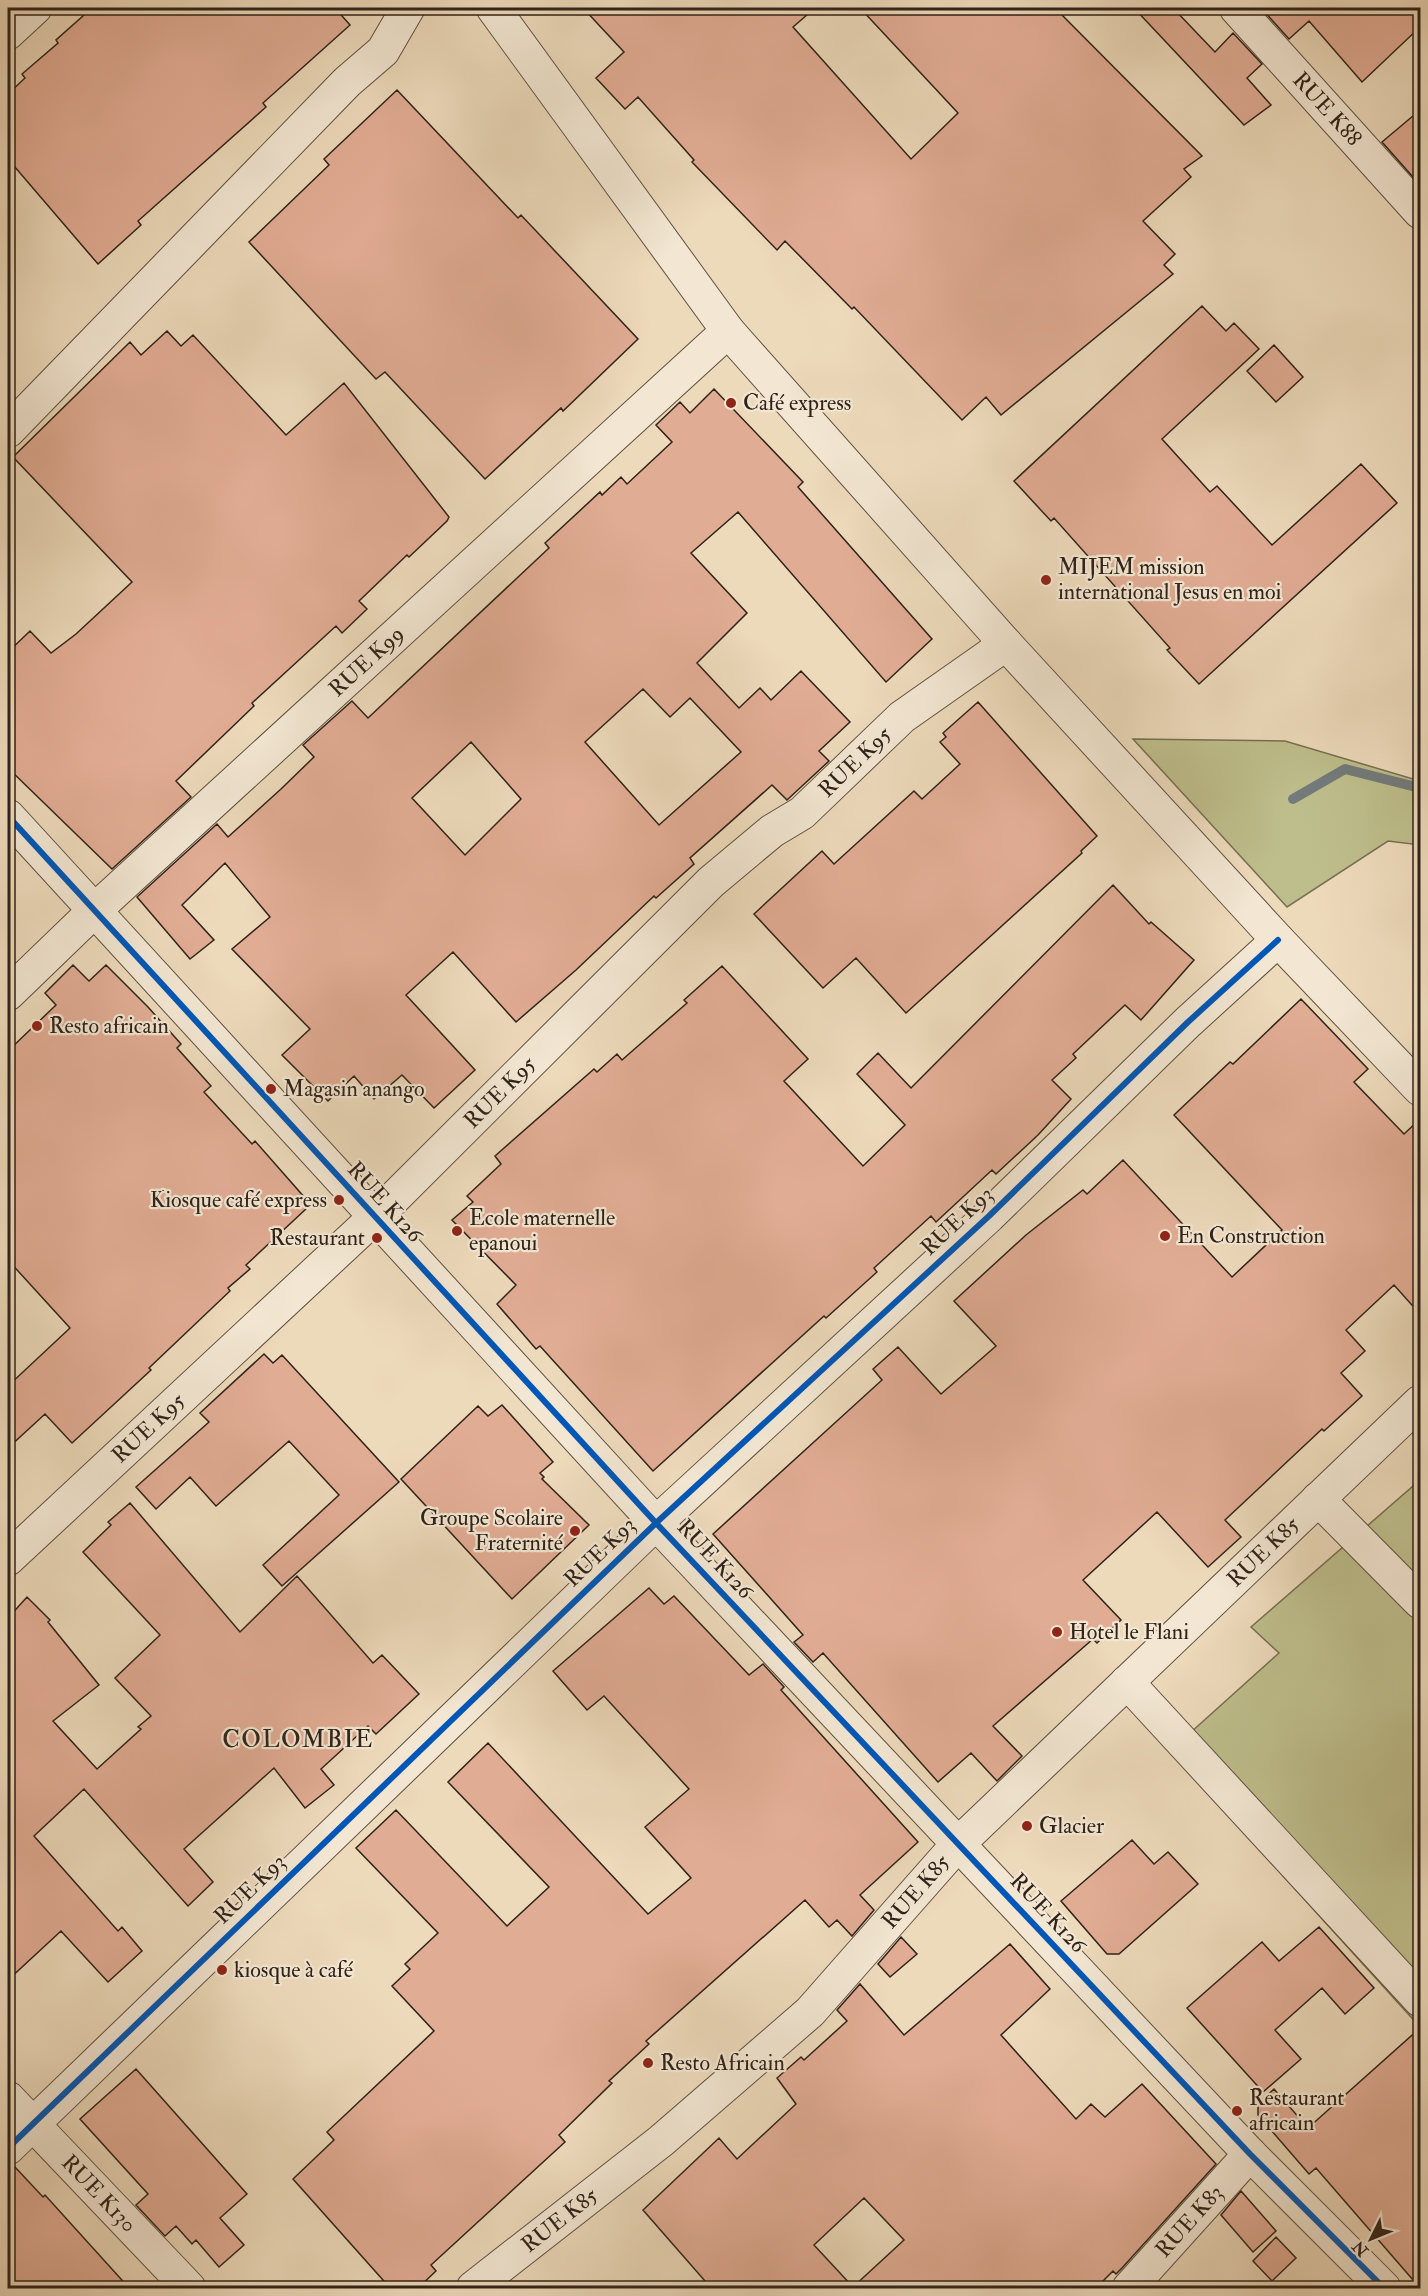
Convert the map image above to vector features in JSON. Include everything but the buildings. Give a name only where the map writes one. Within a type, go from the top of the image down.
[{"type":"street","points":[[8,33],[35,8]]},
{"type":"street","points":[[8,431],[347,82],[383,51],[408,8]]},
{"type":"street","points":[[493,8],[728,331],[1006,644],[1278,940],[1420,1089]]},
{"type":"street","name":"RUE K88","points":[[1236,8],[1420,212]]},
{"type":"street","name":"RUE K99","points":[[8,994],[95,910],[728,331]]},
{"type":"street","name":"RUE K95","points":[[8,1559],[375,1217],[711,882],[772,831],[802,813],[902,717],[1006,644]]},
{"type":"street","name":"RUE K126","points":[[8,816],[656,1522],[1250,2154],[1384,2289]]},
{"type":"street","name":"RUE K93","points":[[8,2148],[656,1522],[989,1216],[1188,1022],[1278,940]]},
{"type":"street","name":"RUE K85","points":[[473,2289],[661,2141],[810,2012],[958,1844],[1420,1401]]},
{"type":"street","points":[[1318,1499],[1420,1602]]},
{"type":"street","points":[[1127,1682],[1420,2000]]},
{"type":"street","name":"RUE K130","points":[[8,2098],[189,2289]]},
{"type":"street","name":"RUE K83","points":[[1128,2289],[1250,2154]]},
{"type":"green space","points":[[1133,739],[1285,741],[1420,781],[1420,845],[1388,841],[1287,907]]},
{"type":"green space","points":[[1420,1480],[1420,2027],[1170,1751],[1279,1653],[1251,1627]]},
{"type":"waterway","points":[[1293,799],[1345,769],[1420,788]]},
{"type":"cycle path","points":[[8,816],[656,1523],[1250,2154],[1384,2288]]},
{"type":"cycle path","points":[[8,2148],[656,1523],[989,1216],[1188,1022],[1278,940]]},
{"type":"place","name":"Café express","points":[[731,403]]},
{"type":"place","name":"MIJEM mission international Jesus en moi","points":[[1046,580]]},
{"type":"place","name":"Resto africain","points":[[37,1026]]},
{"type":"place","name":"Magasin anango","points":[[271,1089]]},
{"type":"place","name":"Kiosque café express","points":[[339,1200]]},
{"type":"place","name":"Ecole maternelle epanoui","points":[[457,1231]]},
{"type":"place","name":"En Construction","points":[[1165,1236]]},
{"type":"place","name":"Restaurant","points":[[377,1238]]},
{"type":"place","name":"Groupe Scolaire Fraternité","points":[[575,1531]]},
{"type":"place","name":"Hotel le Flani","points":[[1057,1632]]},
{"type":"place","name":"Glacier","points":[[1027,1826]]},
{"type":"place","name":"kiosque à café","points":[[222,1970]]},
{"type":"place","name":"Resto Africain","points":[[648,2063]]},
{"type":"place","name":"Restaurant africain","points":[[1237,2111]]},
{"type":"district","name":"COLOMBIE","points":[[298,1739]]}]
